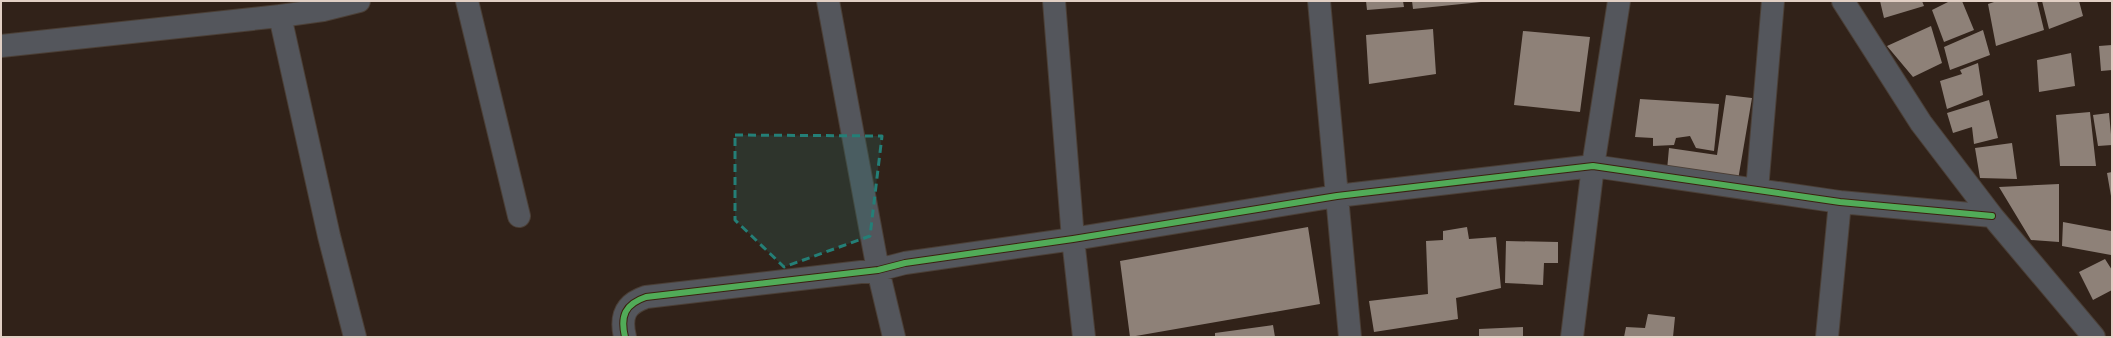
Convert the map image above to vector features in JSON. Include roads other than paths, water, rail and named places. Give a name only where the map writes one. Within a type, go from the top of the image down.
[{"type":"street","points":[[1,46],[280,16],[323,10],[359,1]]},
{"type":"street","points":[[467,1],[519,216]]},
{"type":"street","points":[[828,1],[878,270],[894,337]]},
{"type":"street","points":[[1054,1],[1073,239],[1084,337]]},
{"type":"street","points":[[1319,1],[1350,337]]},
{"type":"street","points":[[1572,337],[1594,166],[1619,1]]},
{"type":"street","points":[[1757,190],[1773,1]]},
{"type":"street","points":[[1843,1],[1921,123],[1992,216],[2094,337]]},
{"type":"street","points":[[280,16],[329,236],[355,337]]},
{"type":"street","points":[[625,337],[623,328],[624,316],[629,304],[646,297],[878,270],[905,263],[1073,239],[1337,196],[1594,166],[1840,202],[1992,216]]},
{"type":"street","points":[[1827,337],[1840,202]]}]
